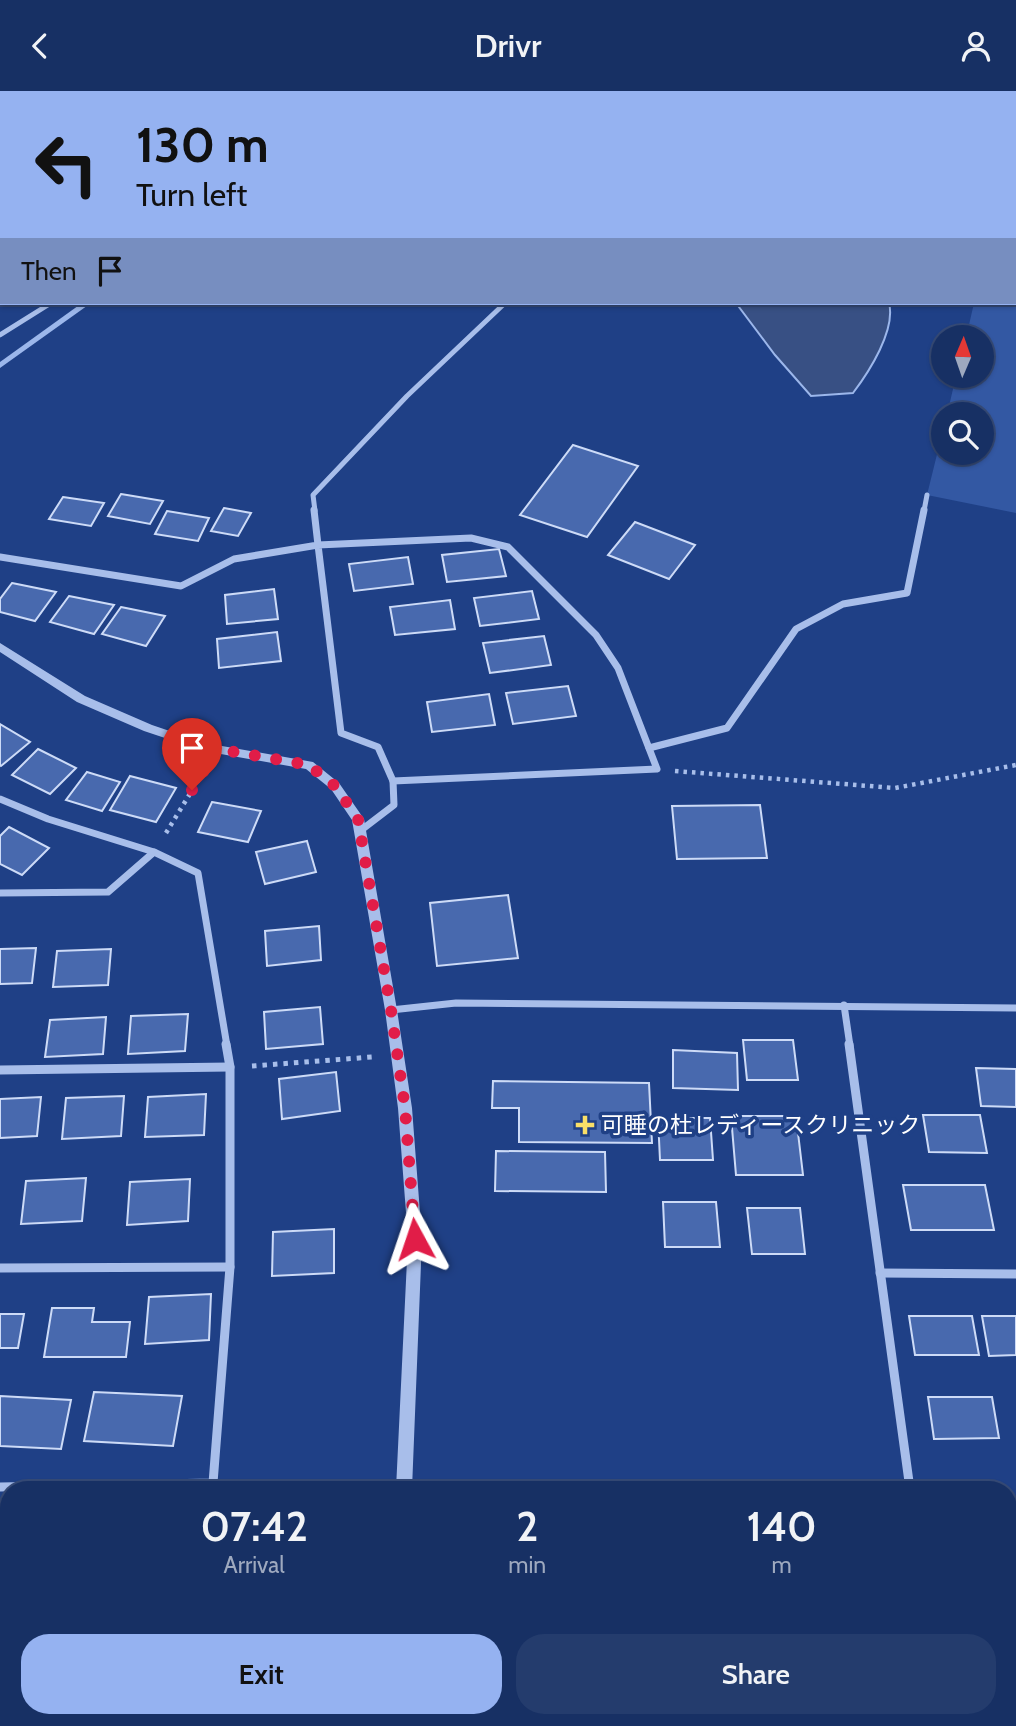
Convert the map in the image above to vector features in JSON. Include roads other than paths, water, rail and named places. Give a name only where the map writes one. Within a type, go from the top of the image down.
[{"type":"street","points":[[0,335],[48,305]]},
{"type":"street","points":[[360,831],[394,805],[393,781],[378,747],[341,733],[313,495],[407,396],[503,305]]},
{"type":"street","points":[[649,748],[727,728],[796,629],[842,604],[906,593],[927,495]]},
{"type":"street","points":[[0,557],[181,586],[234,559],[318,545],[471,538],[508,547],[596,635],[618,668],[657,769],[393,781]]},
{"type":"street","points":[[0,647],[81,699],[148,728],[217,749],[309,765],[335,786],[358,819],[391,1010],[415,1239],[404,1481]]},
{"type":"street","points":[[0,799],[48,819],[154,852],[198,873],[230,1067],[230,1267],[213,1481]]},
{"type":"street","points":[[0,893],[108,892],[154,852]]},
{"type":"street","points":[[391,1010],[456,1003],[1016,1008]]},
{"type":"street","points":[[844,1005],[909,1481]]},
{"type":"street","points":[[0,1070],[230,1067]]},
{"type":"street","points":[[0,1268],[230,1267]]},
{"type":"street","points":[[880,1273],[1016,1274]]},
{"type":"waterway","points":[[0,366],[84,305]]},
{"type":"place","name":"可睡の杜レディースクリニック","points":[[585,1125]]}]
